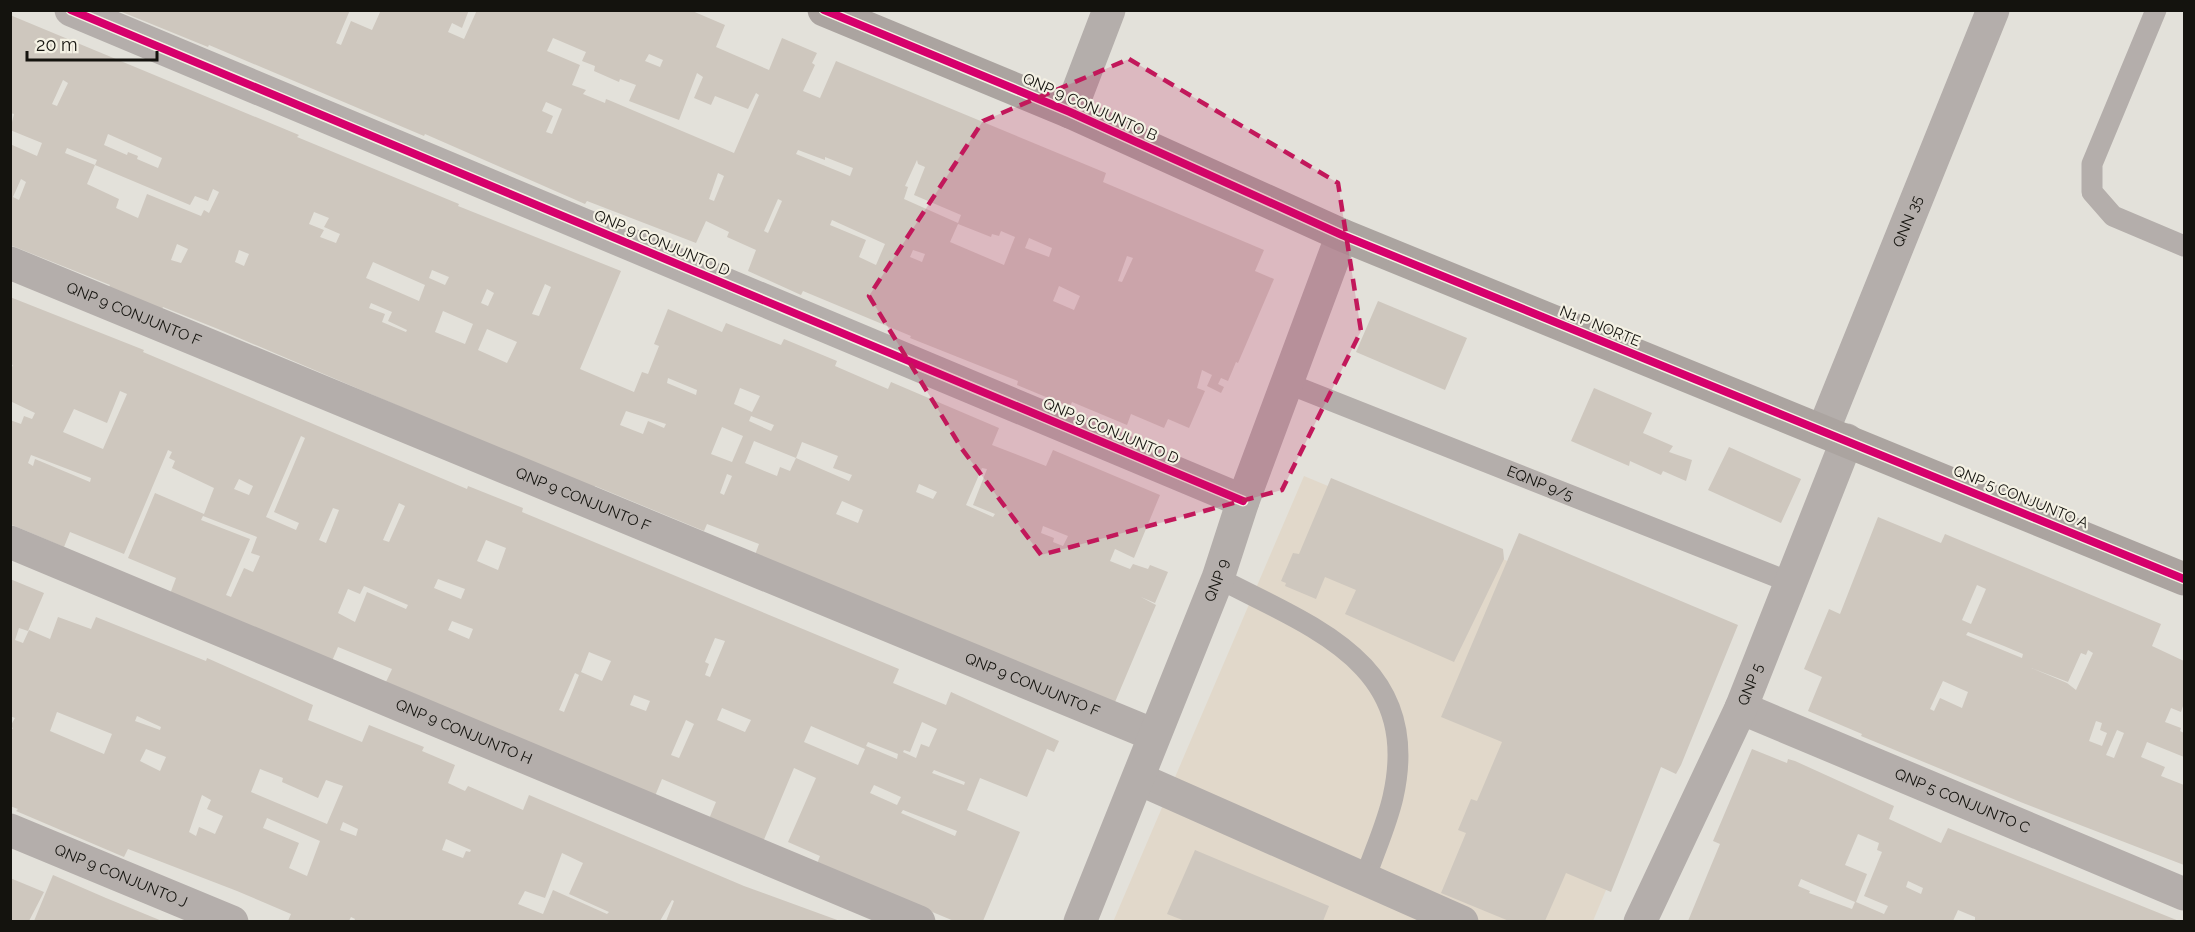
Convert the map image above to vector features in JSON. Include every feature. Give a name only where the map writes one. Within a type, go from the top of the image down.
[{"type":"street","name":"QNP 9 CONJUNTO D","points":[[71,10],[1243,501]]},
{"type":"street","name":"QNP 9 CONJUNTO B","points":[[824,10],[1070,112],[1342,236]]},
{"type":"street","points":[[1070,112],[1109,10]]},
{"type":"street","name":"QNN 35","points":[[1835,436],[1993,10]]},
{"type":"street","name":"QNP 9","points":[[1080,921],[1218,578],[1243,501],[1342,236]]},
{"type":"street","name":"N1 P NORTE","points":[[1342,236],[1835,436]]},
{"type":"street","name":"QNP 9 CONJUNTO F","points":[[10,263],[1154,735]]},
{"type":"street","name":"QNP 5 CONJUNTO A","points":[[1835,436],[2184,579]]},
{"type":"street","name":"QNP 5","points":[[1640,921],[1741,708],[1792,583],[1835,436]]},
{"type":"street","name":"QNP 9 CONJUNTO H","points":[[10,542],[919,921]]},
{"type":"street","name":"QNP 5 CONJUNTO C","points":[[1741,708],[2184,894]]},
{"type":"street","points":[[1139,779],[1462,921]]},
{"type":"street","name":"QNP 9 CONJUNTO J","points":[[10,830],[232,921]]},
{"type":"lane","points":[[2156,10],[2092,164],[2090,178],[2092,192],[2113,216],[2184,246]]},
{"type":"lane","name":"EQNP 9/5","points":[[1288,384],[1792,583]]},
{"type":"lane","points":[[1218,578],[1335,641],[1372,672],[1393,711],[1399,753],[1393,797],[1365,879]]},
{"type":"highlighted area","points":[[1129,59],[1338,183],[1361,331],[1282,490],[1041,555],[962,449],[869,296],[983,121]]},
{"type":"shaded area","points":[[1304,476],[1709,645],[1593,921],[1113,922]]},
{"type":"building","points":[[117,10],[350,10],[336,43],[341,45],[351,21],[372,30],[381,10],[469,10],[462,28],[452,23],[448,32],[464,39],[477,10],[690,10],[725,25],[716,47],[769,70],[782,38],[817,53],[812,63],[815,65],[803,91],[820,98],[836,61],[1106,173],[1103,182],[1264,250],[1255,271],[1274,279],[1238,363],[1236,362],[1228,381],[1221,378],[1218,384],[1224,387],[1221,393],[1207,386],[1212,375],[1202,370],[1197,388],[1205,391],[1189,428],[1168,419],[1164,428],[1131,414],[1127,425],[1072,402],[1070,407],[1017,385],[1018,381],[910,338],[911,336],[803,291],[801,295],[748,271],[756,250],[727,237],[729,232],[706,221],[696,243],[587,201],[585,204],[425,134],[424,136],[209,45],[208,47]],"holes":[[[553,38],[586,52],[582,61],[595,66],[594,71],[619,82],[620,79],[636,85],[629,101],[679,120],[697,73],[703,77],[694,98],[711,105],[715,96],[748,109],[756,93],[759,95],[734,153],[606,99],[605,103],[583,94],[586,90],[572,85],[580,65],[547,51]],[[649,54],[663,60],[660,67],[645,61]],[[546,102],[562,109],[552,134],[546,132],[553,116],[542,111]],[[798,150],[853,168],[850,176],[796,154]],[[917,160],[918,164],[925,167],[914,195],[961,215],[958,223],[904,199],[908,187],[905,186]],[[718,173],[724,176],[714,201],[709,199]],[[778,199],[782,201],[768,233],[764,231]],[[832,220],[885,244],[876,265],[859,257],[866,240],[830,225]],[[958,224],[991,237],[992,234],[999,236],[1001,231],[1015,237],[1004,265],[950,242]],[[1029,238],[1052,248],[1049,257],[1025,248]],[[913,250],[925,254],[922,262],[910,257]],[[1127,256],[1133,258],[1122,282],[1118,281]],[[1059,286],[1080,296],[1074,310],[1053,301]]]},
{"type":"building","points":[[10,15],[299,135],[297,137],[459,204],[458,206],[621,271],[580,369],[634,392],[642,372],[648,374],[659,346],[654,344],[668,309],[722,332],[726,323],[781,345],[784,339],[837,361],[835,366],[888,389],[891,382],[999,428],[992,445],[1046,466],[1053,450],[1160,495],[1134,558],[1115,549],[1110,561],[1130,569],[1133,564],[1148,569],[1150,565],[1168,572],[1155,603],[1141,597],[1156,605],[1115,702],[755,555],[759,544],[707,524],[704,531],[595,486],[593,489],[218,329],[163,307],[161,311],[108,289],[110,285],[10,245],[10,144],[37,156],[42,143],[10,130],[14,114],[10,113]],"holes":[[[63,80],[68,83],[57,106],[52,104]],[[108,134],[162,158],[158,168],[137,159],[138,156],[128,152],[127,155],[104,145]],[[67,148],[97,160],[95,165],[65,153]],[[95,165],[190,205],[195,196],[208,201],[213,189],[219,192],[209,213],[204,210],[201,216],[147,194],[138,218],[116,208],[119,199],[87,184]],[[21,179],[26,182],[19,200],[13,197]],[[314,212],[329,218],[324,227],[340,234],[336,243],[320,237],[324,230],[309,224]],[[177,244],[188,249],[181,263],[171,260]],[[239,250],[249,254],[244,266],[235,262]],[[373,262],[425,285],[419,301],[366,278]],[[432,270],[449,277],[445,285],[429,278]],[[545,284],[551,287],[539,316],[532,314]],[[487,289],[494,293],[488,306],[481,303]],[[371,303],[392,312],[388,321],[407,330],[406,332],[382,322],[385,314],[369,308]],[[443,311],[473,324],[465,344],[435,332]],[[487,329],[517,342],[507,363],[478,350]],[[668,378],[697,390],[696,395],[667,383]],[[740,388],[760,396],[752,412],[734,404]],[[626,411],[666,424],[664,428],[648,421],[643,434],[620,425]],[[751,416],[774,425],[771,431],[749,421]],[[722,427],[743,436],[732,462],[711,454]],[[754,441],[796,458],[790,471],[780,467],[777,476],[745,463]],[[802,442],[838,456],[833,468],[852,475],[849,481],[796,458]],[[982,468],[987,469],[973,505],[995,514],[993,517],[966,505]],[[727,474],[732,476],[724,495],[720,493]],[[919,484],[937,492],[933,499],[916,492]],[[842,501],[863,510],[858,523],[836,514]],[[1043,526],[1068,536],[1063,546],[1053,542],[1054,538],[1041,533]]]},
{"type":"building","points":[[10,297],[144,350],[143,352],[467,489],[468,486],[523,508],[522,512],[899,669],[893,683],[946,705],[951,692],[1059,741],[1054,752],[1047,749],[1027,797],[980,778],[967,810],[1020,832],[983,921],[954,921],[817,864],[820,856],[788,842],[816,778],[794,768],[763,842],[709,819],[716,802],[662,779],[655,796],[386,682],[392,669],[338,647],[332,661],[170,594],[176,578],[128,558],[155,493],[204,514],[214,488],[172,468],[175,461],[169,458],[172,452],[168,450],[124,554],[70,532],[64,547],[10,524],[10,420],[21,424],[24,416],[32,419],[35,413],[10,401],[10,371],[13,365],[10,364]],"holes":[[[120,391],[127,394],[103,449],[63,432],[74,409],[107,423]],[[301,436],[305,438],[274,512],[299,523],[296,530],[266,517]],[[31,455],[91,478],[90,482],[35,459],[33,466],[28,463]],[[239,479],[253,486],[249,495],[234,489]],[[399,503],[405,506],[389,542],[383,540]],[[333,508],[339,510],[326,543],[319,540]],[[203,516],[257,537],[251,553],[260,556],[253,572],[244,568],[231,597],[226,595],[250,539],[201,520]],[[486,540],[506,548],[498,570],[477,561]],[[438,579],[465,589],[461,599],[434,588]],[[364,586],[408,605],[406,609],[367,592],[355,622],[338,613],[348,589],[360,594]],[[452,621],[473,629],[469,639],[448,630]],[[715,638],[725,641],[710,677],[705,675],[709,664],[705,662]],[[589,652],[611,661],[602,681],[581,672]],[[575,673],[579,675],[564,712],[559,710]],[[634,695],[650,701],[646,711],[630,705]],[[722,708],[751,720],[745,732],[717,720]],[[686,720],[694,724],[679,758],[671,755]],[[922,722],[937,729],[929,747],[921,744],[916,758],[903,752],[904,750],[910,752]],[[811,726],[865,749],[858,765],[804,742]],[[868,742],[898,754],[897,759],[866,746]],[[934,770],[965,782],[964,785],[932,773]],[[874,785],[901,797],[897,805],[870,793]],[[903,810],[957,831],[955,836],[901,813]]]},
{"type":"building","points":[[1378,301],[1467,338],[1445,390],[1356,352]]},
{"type":"building","points":[[1594,388],[1652,413],[1643,433],[1673,446],[1669,452],[1692,460],[1686,481],[1663,471],[1661,475],[1630,461],[1629,466],[1571,441]]},
{"type":"building","points":[[1729,447],[1801,479],[1781,523],[1708,490]]},
{"type":"building","points":[[1331,478],[1503,549],[1504,559],[1454,662],[1345,614],[1356,590],[1325,577],[1316,599],[1285,586],[1286,583],[1281,581],[1293,553],[1299,554]]},
{"type":"building","points":[[1878,517],[1941,543],[1945,534],[2161,624],[2152,646],[2184,661],[2184,703],[2181,712],[2171,708],[2165,722],[2181,728],[2180,731],[2184,733],[2184,757],[2147,742],[2141,757],[2165,767],[2161,776],[2184,785],[2184,865],[2023,803],[1861,736],[1862,734],[1808,711],[1822,677],[1804,669],[1829,609],[1840,614]],"holes":[[[1977,585],[1986,589],[1971,624],[1962,620]],[[1968,632],[2004,646],[2023,654],[2022,658],[1966,635]],[[2088,650],[2093,653],[2076,690],[2067,683],[2029,667],[2068,682],[2081,653],[2086,655]],[[1943,681],[1968,692],[1962,708],[1940,698],[1934,711],[1930,709]],[[2096,721],[2102,723],[2100,730],[2107,733],[2102,746],[2089,741]],[[2117,730],[2124,733],[2114,758],[2106,755]]]},
{"type":"building","points":[[1519,533],[1738,625],[1681,765],[1676,774],[1661,767],[1611,892],[1566,873],[1545,921],[1509,921],[1441,893],[1466,833],[1458,830],[1471,799],[1477,801],[1502,742],[1441,717]]},
{"type":"building","points":[[10,579],[44,593],[28,631],[19,628],[15,640],[23,643],[29,630],[50,639],[58,617],[91,629],[96,617],[206,661],[207,658],[313,705],[308,720],[362,742],[369,725],[424,747],[422,751],[455,765],[448,783],[465,791],[468,786],[523,810],[529,795],[744,886],[840,921],[666,921],[674,901],[672,900],[660,921],[354,921],[355,919],[351,917],[349,921],[288,921],[291,914],[237,891],[128,849],[124,857],[16,811],[18,809],[10,806],[10,728],[13,729],[11,725],[15,718],[10,716]],"holes":[[[57,712],[112,734],[104,754],[50,731]],[[137,716],[161,727],[160,730],[135,721]],[[146,749],[166,757],[160,771],[140,761]],[[260,769],[283,778],[282,782],[318,798],[326,780],[343,786],[327,824],[251,792]],[[202,795],[211,800],[207,809],[223,816],[215,834],[199,827],[196,836],[189,832]],[[267,818],[320,841],[307,876],[289,868],[299,843],[263,828]],[[343,822],[358,829],[356,836],[340,830]],[[446,839],[471,850],[466,851],[463,858],[442,850]],[[562,853],[583,863],[569,894],[609,912],[607,914],[553,890],[543,914],[518,904],[525,891],[545,898]]]},
{"type":"building","points":[[1752,749],[1787,763],[1788,759],[1795,761],[1894,806],[1889,819],[1941,843],[1948,828],[2179,921],[1975,921],[1975,917],[1958,910],[1953,921],[1688,921],[1720,844],[1713,841]],"holes":[[[1858,834],[1879,843],[1877,850],[1882,852],[1864,896],[1888,906],[1884,914],[1856,902],[1867,874],[1845,865]],[[1801,879],[1855,902],[1852,909],[1809,893],[1810,891],[1798,886]],[[1908,881],[1923,888],[1921,894],[1906,887]]]},
{"type":"building","points":[[1195,850],[1329,906],[1323,921],[1185,921],[1167,914]]},
{"type":"building","points":[[53,875],[106,898],[162,921],[34,921]]},
{"type":"building","points":[[10,878],[44,892],[29,921],[10,921]]},
{"type":"cycle path","points":[[71,10],[1243,501]]},
{"type":"cycle path","points":[[824,10],[1070,112],[1342,235],[2184,579]]}]
